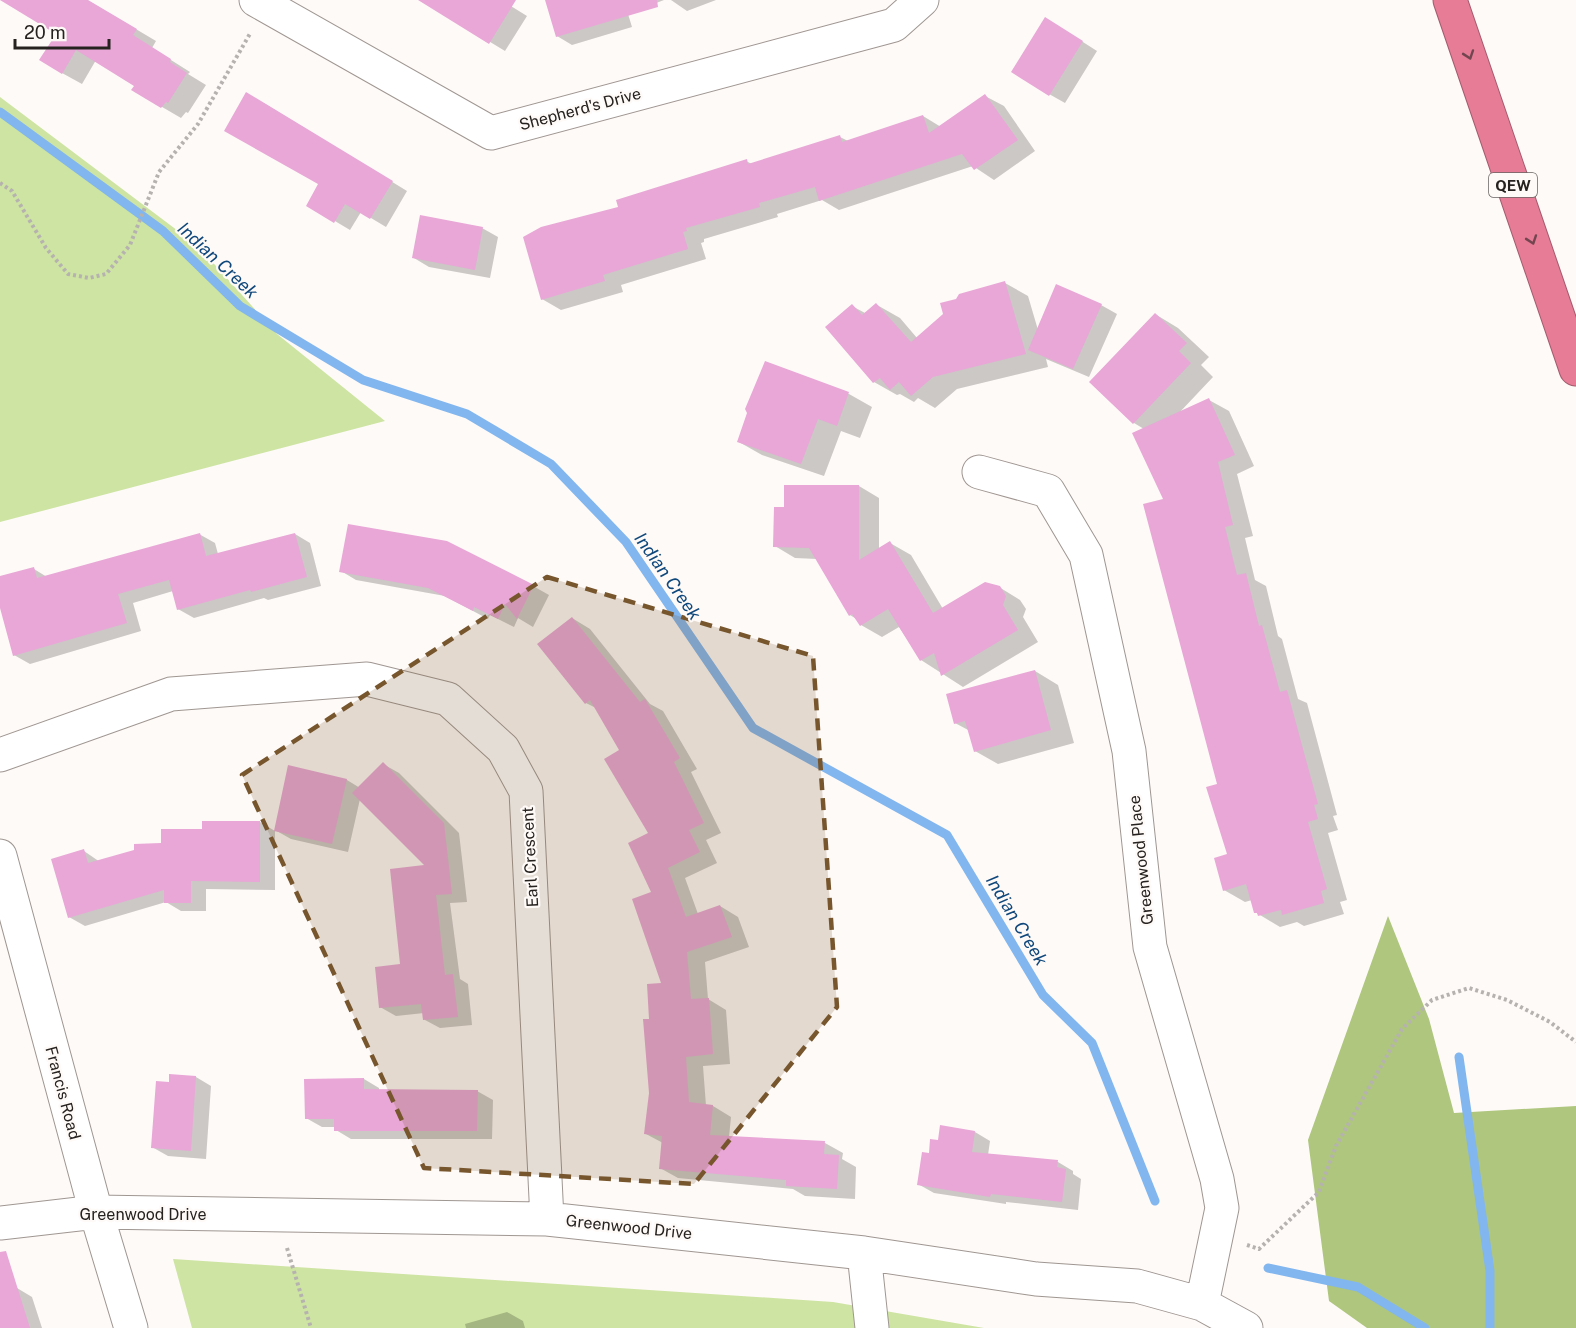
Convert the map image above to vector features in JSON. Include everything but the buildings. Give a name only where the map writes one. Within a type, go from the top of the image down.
[{"type":"highway","name":"QEW","points":[[1450,0],[1576,369]]},
{"type":"street","name":"Shepherd's Drive","points":[[261,3],[491,133],[894,25],[922,0]]},
{"type":"street","name":"Greenwood Place","points":[[979,472],[1048,490],[1086,555],[1129,751],[1150,947],[1217,1179],[1222,1208],[1202,1304]]},
{"type":"street","name":"Earl Crescent","points":[[0,755],[171,694],[367,679],[448,699],[503,749],[526,791],[547,1219]]},
{"type":"street","name":"Francis Road","points":[[0,856],[96,1212],[131,1328]]},
{"type":"street","name":"Greenwood Drive","points":[[0,1223],[96,1212],[547,1219],[864,1253],[1036,1280],[1137,1286],[1202,1304],[1246,1328]]},
{"type":"street","points":[[864,1253],[872,1328]]},
{"type":"path","points":[[0,183],[12,191],[46,248],[68,274],[89,278],[106,274],[130,245],[159,172],[198,124],[261,3]]},
{"type":"path","points":[[1216,1233],[1259,1250],[1319,1192],[1336,1146],[1402,1029],[1432,1000],[1469,988],[1518,1006],[1550,1022],[1576,1042]]},
{"type":"path","points":[[277,1215],[310,1328]]},
{"type":"highlighted area","points":[[547,577],[813,656],[837,1007],[694,1184],[424,1168],[242,775]]},
{"type":"green space","points":[[0,97],[198,246],[277,334],[385,421],[0,522]]},
{"type":"green space","points":[[1388,916],[1429,1019],[1454,1113],[1576,1106],[1576,1328],[1367,1328],[1329,1301],[1308,1140]]},
{"type":"green space","points":[[173,1259],[833,1302],[984,1328],[192,1328]]},
{"type":"waterway","name":"Indian Creek","points":[[0,112],[163,231],[240,306],[363,380],[467,414],[551,464],[626,542],[753,728],[947,835],[1043,995],[1092,1043],[1155,1201]]},
{"type":"waterway","points":[[1459,1057],[1490,1271],[1490,1328]]},
{"type":"waterway","name":"Indian Creek","points":[[1268,1268],[1358,1287],[1425,1328]]}]
